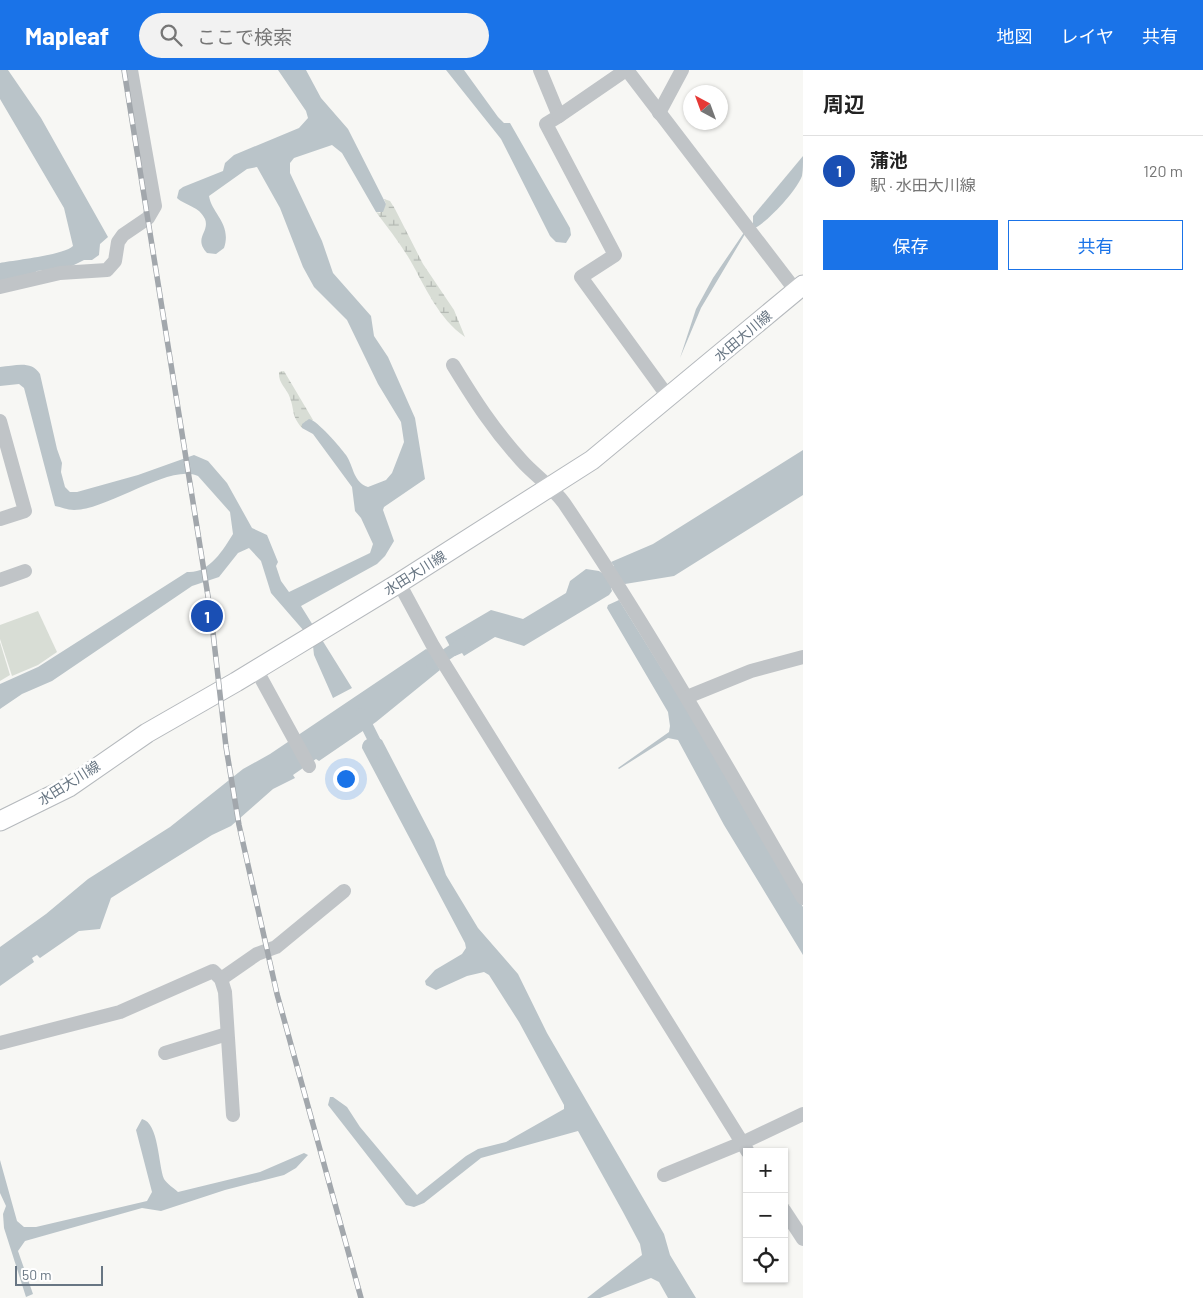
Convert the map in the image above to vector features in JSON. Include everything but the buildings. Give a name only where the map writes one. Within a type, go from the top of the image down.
[{"type":"main road","name":"水田大川線","points":[[0,820],[68,786],[147,733],[256,670],[399,583],[592,460],[800,288]]},
{"type":"street","points":[[0,287],[60,273],[107,270],[115,261],[118,242],[123,235],[153,212],[156,206],[131,70]]},
{"type":"street","points":[[540,70],[560,116]]},
{"type":"street","points":[[669,398],[581,277],[615,255],[546,124],[627,70],[659,113],[800,288]]},
{"type":"street","points":[[659,113],[682,70]]},
{"type":"street","points":[[453,365],[484,417],[523,463],[551,487],[606,567],[687,697],[803,898]]},
{"type":"street","points":[[0,421],[25,511],[0,519]]},
{"type":"street","points":[[0,580],[25,571]]},
{"type":"street","points":[[399,583],[433,646],[745,1148],[803,1114]]},
{"type":"street","points":[[687,697],[751,672],[803,657]]},
{"type":"street","points":[[256,670],[309,766]]},
{"type":"street","points":[[221,979],[257,954],[276,947],[344,891]]},
{"type":"street","points":[[0,1042],[120,1012],[212,971],[221,979],[225,992],[233,1115]]},
{"type":"street","points":[[165,1053],[227,1034]]},
{"type":"street","points":[[664,1175],[743,1149]]},
{"type":"street","points":[[788,1216],[803,1239]]},
{"type":"green space","points":[[384,199],[390,201],[395,209],[423,264],[454,310],[465,337],[440,312],[406,254],[376,212],[380,213],[386,204]]},
{"type":"green space","points":[[284,371],[313,420],[309,420],[302,425],[302,428],[296,420],[289,395],[280,380],[279,372]]},
{"type":"green space","points":[[38,611],[57,652],[38,665],[12,676],[0,639],[0,625]]},
{"type":"green space","points":[[0,642],[10,675],[0,681]]},
{"type":"shaded area","points":[[0,70],[8,70],[41,118],[108,237],[100,244],[99,255],[92,260],[84,260],[70,267],[37,271],[29,277],[0,282],[0,263],[50,255],[73,246],[64,208],[0,99]]},
{"type":"shaded area","points":[[278,70],[306,70],[321,98],[348,129],[386,204],[383,212],[376,212],[342,153],[332,145],[294,158],[290,163],[290,173],[322,241],[333,273],[371,316],[374,336],[388,357],[415,418],[425,479],[384,507],[383,510],[394,541],[385,556],[377,564],[301,606],[352,688],[333,698],[314,655],[313,646],[304,631],[271,593],[261,561],[249,548],[238,553],[219,577],[192,586],[52,681],[22,694],[0,709],[0,684],[38,667],[187,572],[195,572],[209,565],[220,554],[233,534],[230,512],[198,476],[186,474],[155,481],[88,508],[72,510],[55,506],[24,388],[19,384],[0,386],[0,367],[27,365],[40,374],[62,463],[61,472],[65,487],[70,492],[77,492],[138,475],[194,455],[208,461],[227,483],[252,528],[267,535],[278,562],[276,566],[281,581],[289,592],[370,553],[373,544],[361,518],[355,511],[352,487],[313,434],[302,428],[302,424],[309,419],[323,429],[346,455],[359,482],[363,485],[368,487],[386,480],[392,473],[404,442],[401,422],[378,384],[347,320],[314,287],[303,267],[280,208],[257,167],[247,169],[209,196],[224,226],[226,240],[224,248],[216,254],[207,253],[201,243],[206,224],[205,219],[199,211],[177,198],[179,190],[183,187],[223,171],[225,163],[234,155],[299,128],[308,118],[306,111]]},
{"type":"shaded area","points":[[446,70],[464,70],[498,117],[504,123],[510,123],[570,228],[571,235],[566,243],[556,242],[550,236],[501,139]]},
{"type":"shaded area","points":[[803,156],[802,176],[799,182],[773,213],[753,229],[753,216]]},
{"type":"shaded area","points":[[745,231],[701,308],[680,358],[696,309],[713,278]]},
{"type":"shaded area","points":[[803,450],[803,495],[674,576],[625,584],[622,581],[611,588],[612,591],[609,595],[524,646],[495,637],[464,656],[462,653],[455,656],[445,637],[491,610],[523,619],[566,593],[570,581],[586,569],[602,573],[614,566],[611,562],[653,544]]},
{"type":"shaded area","points":[[619,600],[719,761],[803,907],[803,955],[724,825],[678,740],[668,738],[618,768],[669,732],[670,726],[668,712],[607,608],[608,605]]},
{"type":"shaded area","points":[[426,649],[430,651],[440,670],[376,722],[319,761],[316,759],[293,775],[295,778],[273,789],[231,826],[212,835],[111,898],[100,929],[79,931],[40,958],[37,955],[32,958],[34,962],[0,986],[0,947],[46,914],[88,879],[170,827],[243,769],[270,754]]},
{"type":"shaded area","points":[[377,737],[382,740],[434,840],[446,875],[478,928],[518,974],[547,1033],[664,1234],[670,1255],[696,1298],[668,1298],[659,1282],[651,1278],[600,1298],[587,1298],[642,1255],[640,1244],[578,1131],[481,1158],[424,1203],[414,1207],[406,1205],[328,1105],[330,1097],[333,1097],[347,1107],[360,1127],[417,1195],[466,1156],[478,1149],[506,1142],[564,1109],[564,1105],[519,1022],[489,975],[484,972],[467,976],[436,990],[426,985],[425,981],[435,970],[462,954],[466,948],[362,748],[365,741]]},
{"type":"shaded area","points":[[142,1119],[148,1122],[155,1136],[164,1179],[178,1192],[260,1172],[304,1153],[308,1155],[296,1168],[284,1175],[225,1190],[161,1211],[142,1208],[25,1241],[18,1251],[33,1294],[26,1297],[4,1228],[3,1214],[6,1206],[0,1193],[0,1160],[17,1221],[24,1227],[36,1227],[147,1201],[152,1192],[136,1130]]},
{"type":"waterway","points":[[432,664],[465,642]]},
{"type":"waterway","points":[[361,714],[380,752]]},
{"type":"railway","points":[[124,70],[211,615],[226,747],[239,825],[277,994],[361,1298]]},
{"type":"place","name":"蒲池","points":[[207,616]]}]
